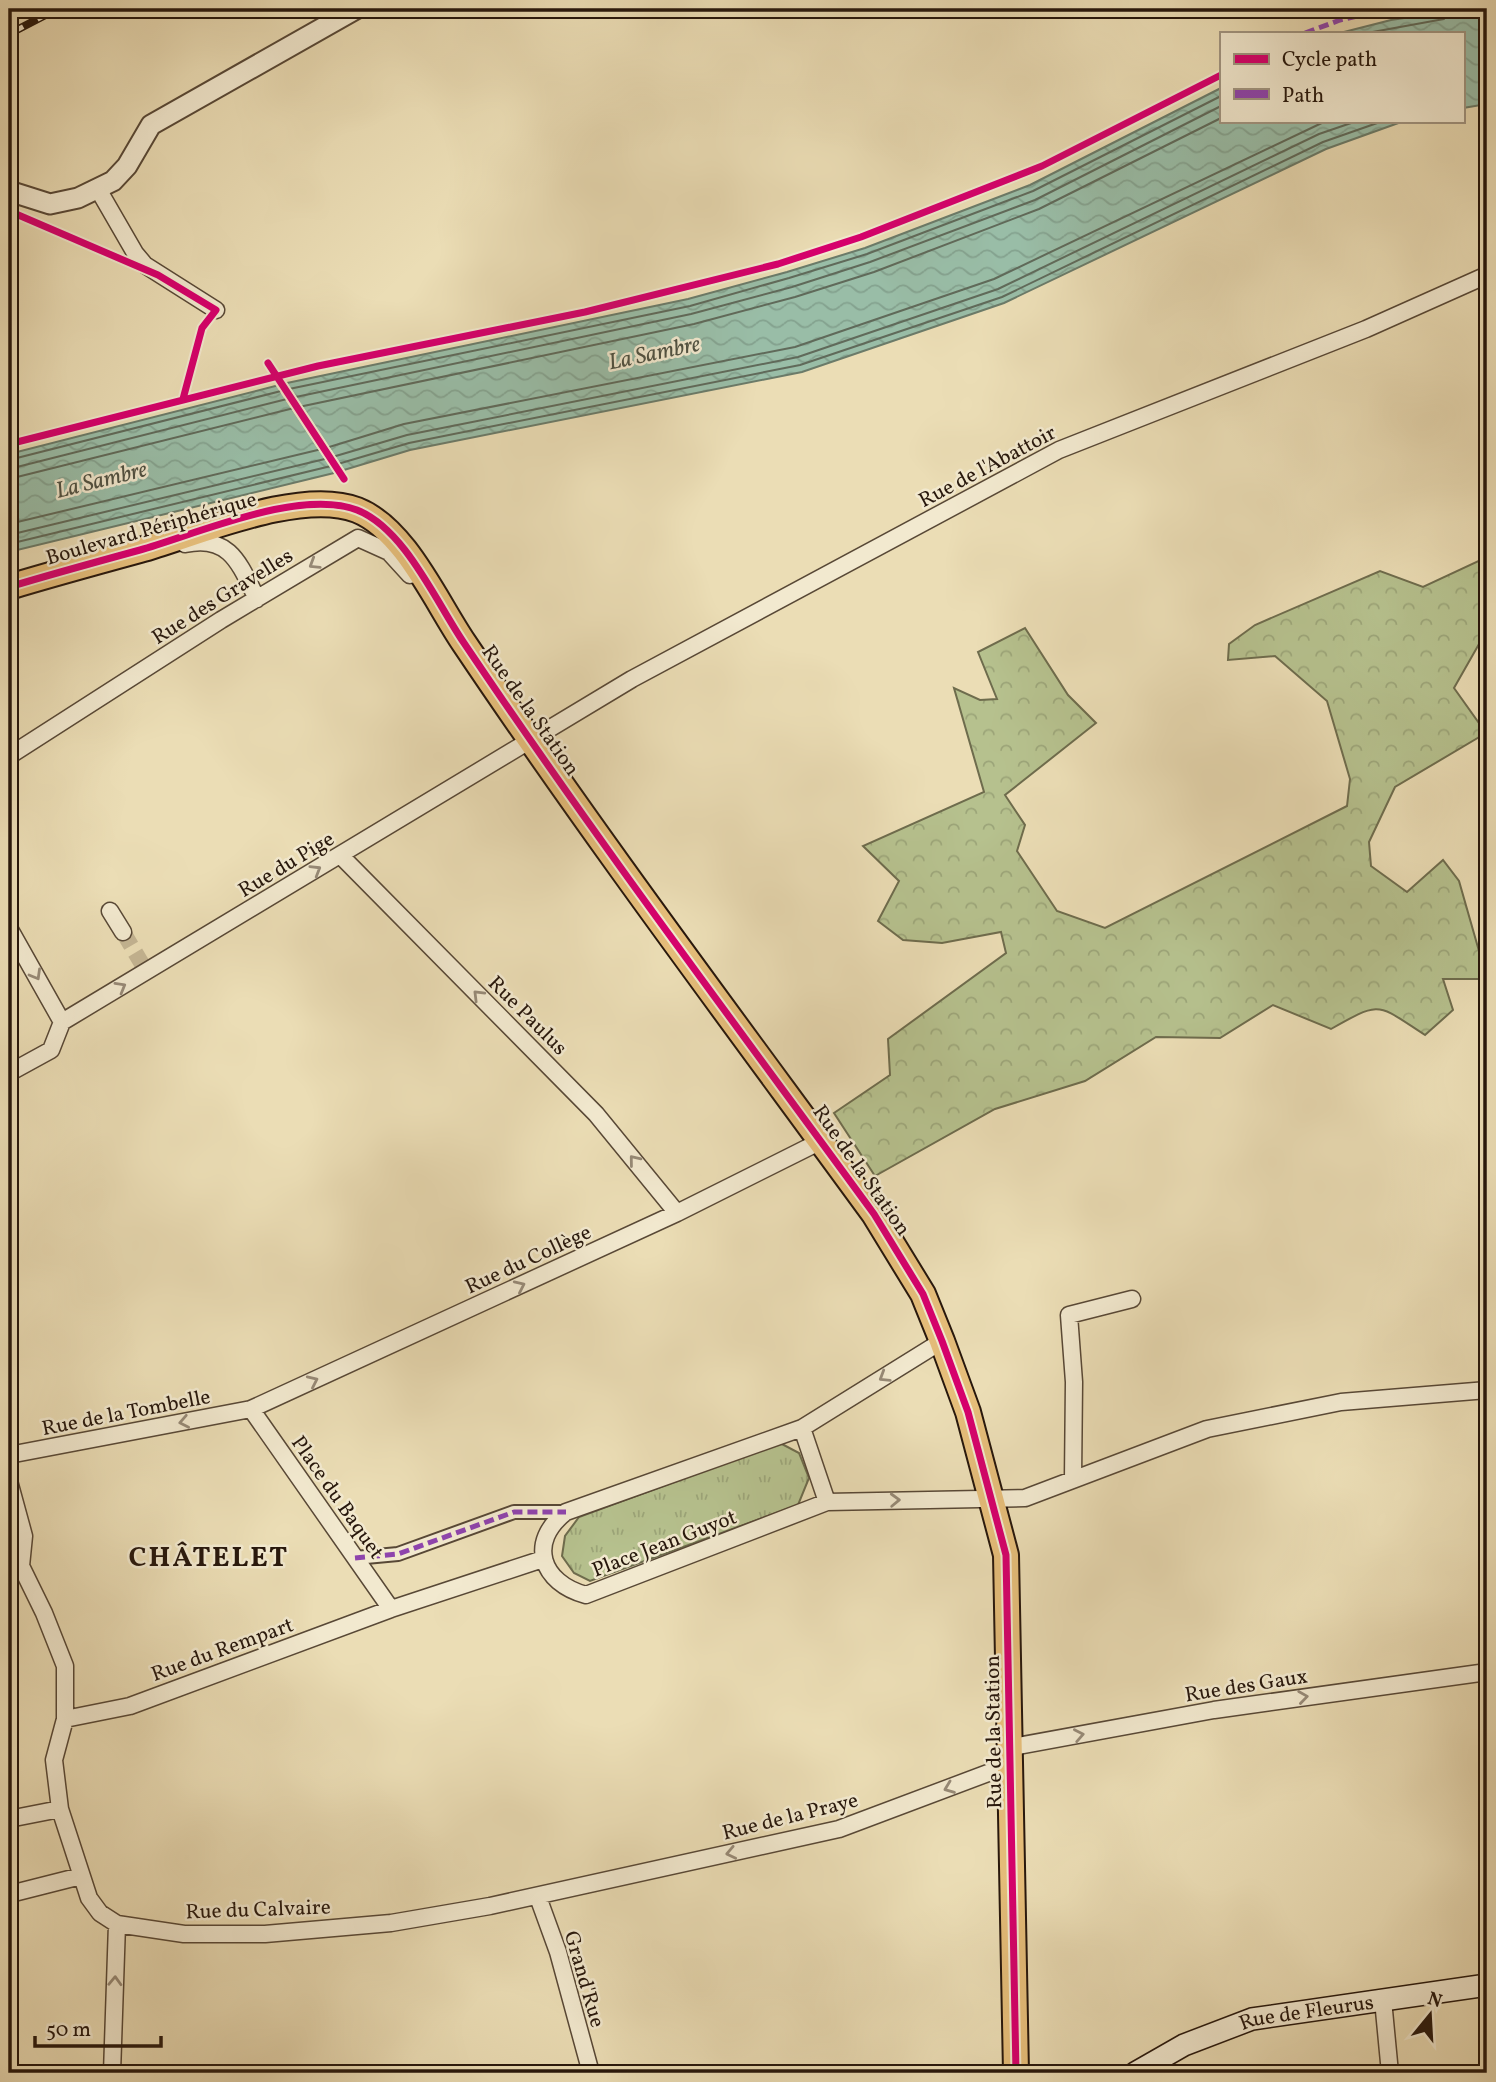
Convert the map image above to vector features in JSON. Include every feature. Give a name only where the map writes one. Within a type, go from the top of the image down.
[{"type":"main road","name":"Boulevard Périphérique","points":[[9,587],[143,549],[178,536],[311,504],[357,510],[384,525]]},
{"type":"main road","name":"Rue de la Station","points":[[384,525],[415,564],[446,616],[531,742],[874,1214],[923,1294],[968,1412],[1006,1555],[1012,1756],[1016,2073]]},
{"type":"main road","name":"Rue de Fleurus","points":[[1135,2073],[1184,2045],[1251,2020],[1487,1985]]},
{"type":"street","points":[[9,191],[50,204],[78,198],[98,189],[113,181],[127,166],[151,125],[168,112],[356,9]]},
{"type":"street","points":[[98,189],[135,253],[145,265],[216,310]]},
{"type":"street","name":"Rue de l'Abattoir","points":[[531,742],[632,679],[1059,450],[1366,329],[1487,275]]},
{"type":"street","name":"Rue des Gravelles","points":[[9,756],[358,538],[389,551],[446,616]]},
{"type":"street","points":[[143,549],[198,541],[215,542],[238,561],[257,599]]},
{"type":"street","name":"Rue du Pige","points":[[62,1021],[144,968],[531,742]]},
{"type":"street","name":"Rue Paulus","points":[[340,855],[596,1114],[677,1213]]},
{"type":"street","points":[[110,911],[123,932]]},
{"type":"street","points":[[9,928],[62,1021],[51,1049],[9,1073]]},
{"type":"street","name":"Rue du Collège","points":[[251,1409],[677,1213],[821,1141]]},
{"type":"street","points":[[1073,1479],[1074,1382],[1069,1315],[1132,1299]]},
{"type":"street","points":[[355,1558],[398,1554],[514,1512],[566,1512],[802,1428],[942,1341]]},
{"type":"street","points":[[802,1428],[827,1502],[1025,1498],[1207,1429],[1341,1402],[1487,1390]]},
{"type":"street","name":"Rue de la Tombelle","points":[[9,1455],[251,1409]]},
{"type":"street","name":"Place du Baquet","points":[[251,1409],[391,1609]]},
{"type":"street","points":[[9,1481],[24,1536],[15,1562],[44,1613],[65,1666],[65,1719],[54,1760],[60,1809],[81,1876],[100,1913],[117,1924],[112,2073]]},
{"type":"street","name":"Place Jean Guyot","points":[[543,1559],[554,1579],[573,1591],[586,1595],[827,1502]]},
{"type":"street","points":[[543,1559],[548,1531],[566,1512]]},
{"type":"street","name":"Rue du Rempart","points":[[65,1719],[130,1706],[391,1609],[543,1559]]},
{"type":"street","name":"Rue des Gaux","points":[[1012,1756],[1214,1710],[1487,1672]]},
{"type":"street","name":"Rue de la Praye","points":[[538,1897],[839,1829],[1012,1756]]},
{"type":"street","points":[[9,1819],[60,1809]]},
{"type":"street","points":[[9,1886],[10,1894],[81,1876]]},
{"type":"street","name":"Rue du Calvaire","points":[[117,1924],[184,1934],[265,1934],[391,1923],[538,1897]]},
{"type":"street","name":"Grand'Rue","points":[[538,1897],[558,1952],[592,2073]]},
{"type":"street","points":[[1383,2000],[1390,2073]]},
{"type":"green space","points":[[1487,557],[1487,630],[1454,688],[1486,733],[1395,787],[1369,842],[1371,866],[1407,892],[1443,860],[1459,881],[1487,979],[1443,979],[1453,1010],[1425,1035],[1388,1012],[1379,1010],[1360,1013],[1331,1029],[1273,1005],[1220,1038],[1156,1037],[1085,1081],[995,1109],[875,1176],[834,1113],[890,1075],[888,1039],[1006,953],[1001,932],[942,943],[903,940],[878,921],[899,881],[863,846],[984,792],[954,688],[980,700],[997,699],[978,652],[1025,628],[1068,695],[1096,723],[1005,795],[1025,825],[1017,851],[1057,911],[1105,928],[1347,806],[1350,779],[1327,701],[1275,656],[1228,660],[1229,644],[1255,625],[1380,571],[1423,587]]},
{"type":"green space","points":[[780,1443],[799,1453],[809,1478],[798,1505],[590,1581],[574,1573],[562,1556],[565,1536],[579,1517]]},
{"type":"water","points":[[1464,9],[1487,9],[1487,104],[1464,108],[1464,32],[1344,32],[1391,20]]},
{"type":"water","name":"La Sambre","points":[[1220,89],[1220,122],[1401,122],[1326,149],[1004,303],[802,372],[410,450],[334,473],[9,552],[9,454],[287,383],[688,299],[865,248],[1030,185]]},
{"type":"pier","points":[[285,380],[346,472],[336,476],[274,383]]},
{"type":"tunnel","points":[[123,932],[142,964]]},
{"type":"railway","points":[[9,34],[57,9]]},
{"type":"marked path","points":[[1308,32],[1340,20],[1387,9]]},
{"type":"marked path","points":[[355,1558],[398,1554],[514,1512],[566,1512]]},
{"type":"cycle path","points":[[9,444],[318,366],[585,312],[778,264],[861,237],[1042,166],[1220,76]]},
{"type":"cycle path","points":[[9,211],[158,275],[216,310],[202,328],[183,399]]},
{"type":"cycle path","points":[[268,363],[344,479]]},
{"type":"cycle path","points":[[9,587],[278,509],[334,505],[357,510],[374,519],[390,533],[418,568],[464,643],[564,788],[874,1214],[923,1294],[942,1341],[968,1412],[1006,1555],[1016,2073]]},
{"type":"district","name":"CHÂTELET","points":[[209,1556]]}]
